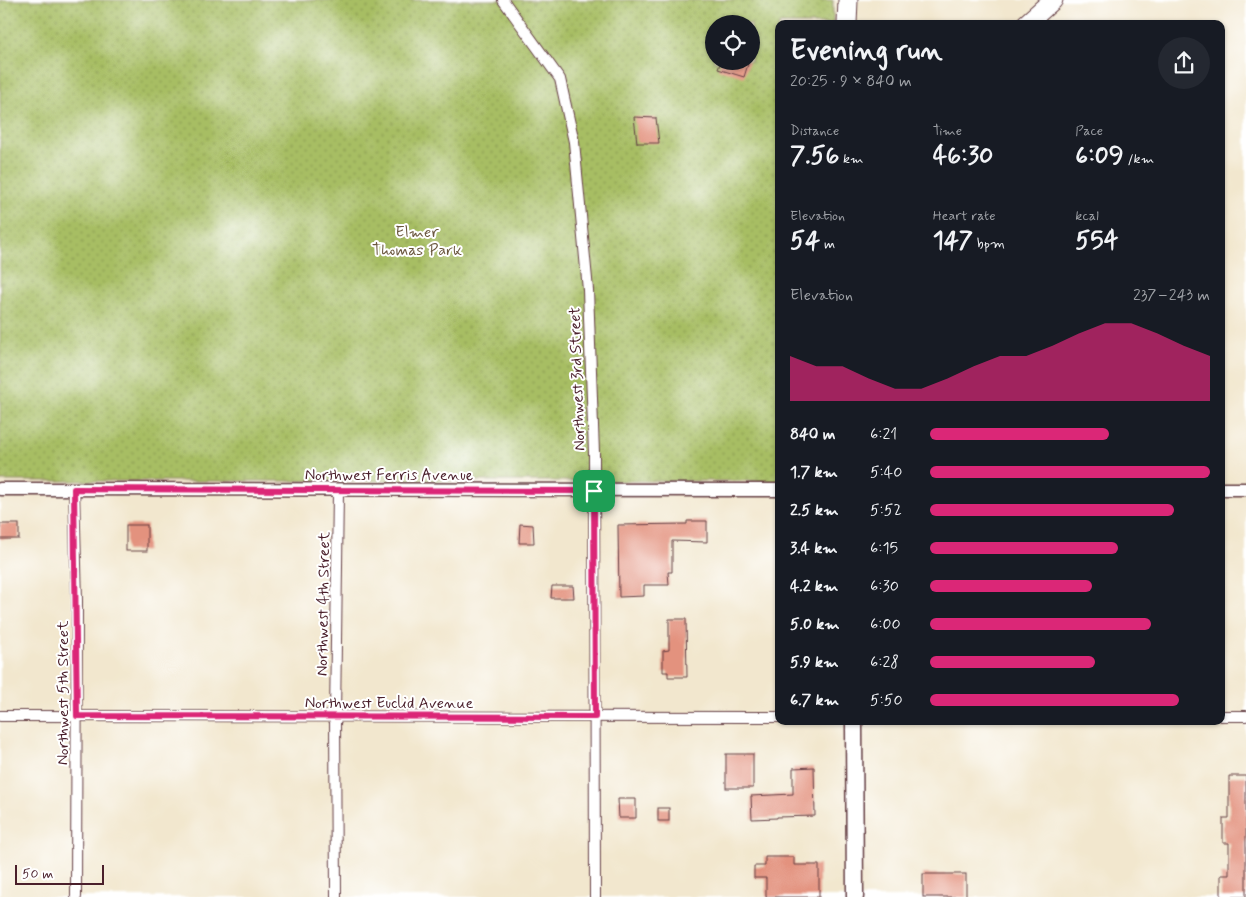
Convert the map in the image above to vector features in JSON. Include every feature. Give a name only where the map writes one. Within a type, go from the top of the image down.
[{"type":"highway","points":[[847,20],[848,0]]},
{"type":"highway","points":[[1030,20],[1053,0]]},
{"type":"main road","points":[[854,725],[855,897]]},
{"type":"street","name":"Northwest 3rd Street","points":[[504,0],[560,79],[574,142],[588,290],[594,491],[595,897]]},
{"type":"street","points":[[1225,489],[1246,488]]},
{"type":"street","name":"Northwest Ferris Avenue","points":[[0,489],[338,491],[775,490]]},
{"type":"street","name":"Northwest 5th Street","points":[[74,489],[77,716],[76,897]]},
{"type":"street","name":"Northwest 4th Street","points":[[336,897],[338,491]]},
{"type":"street","name":"Northwest Euclid Avenue","points":[[0,716],[775,717]]},
{"type":"street","points":[[1225,716],[1246,716]]},
{"type":"green space","name":"Elmer Thomas Park","points":[[0,0],[833,0],[833,20],[775,20],[775,481],[0,481]]},
{"type":"building","points":[[721,70],[746,70],[744,77]]},
{"type":"building","points":[[634,117],[656,118],[659,143],[637,143]]},
{"type":"building","points":[[687,521],[707,521],[707,542],[672,541],[672,572],[668,572],[669,585],[644,585],[644,596],[619,597],[618,525],[687,524]]},
{"type":"building","points":[[0,524],[19,524],[19,539],[0,539]]},
{"type":"building","points":[[520,524],[533,525],[534,543],[519,543]]},
{"type":"building","points":[[126,525],[147,525],[147,551],[126,551]]},
{"type":"building","points":[[552,586],[573,586],[574,598],[551,598]]},
{"type":"building","points":[[669,619],[686,619],[687,677],[668,677],[668,672],[663,672],[663,651],[669,650]]},
{"type":"building","points":[[726,754],[753,754],[753,788],[726,788]]},
{"type":"building","points":[[814,767],[815,816],[752,819],[751,796],[793,794],[793,768]]},
{"type":"building","points":[[1229,776],[1246,776],[1246,897],[1221,897],[1221,875],[1229,875],[1229,843],[1223,843],[1223,818],[1229,818]]},
{"type":"building","points":[[618,799],[636,799],[636,818],[619,818]]},
{"type":"building","points":[[658,808],[669,808],[669,821],[658,821]]},
{"type":"building","points":[[765,857],[794,857],[794,865],[819,865],[819,897],[766,897],[766,878],[754,878],[754,866],[765,866]]},
{"type":"building","points":[[923,874],[966,874],[966,897],[923,897]]},
{"type":"route","points":[[74,489],[594,491],[595,717],[77,716],[77,601],[74,489]]}]
